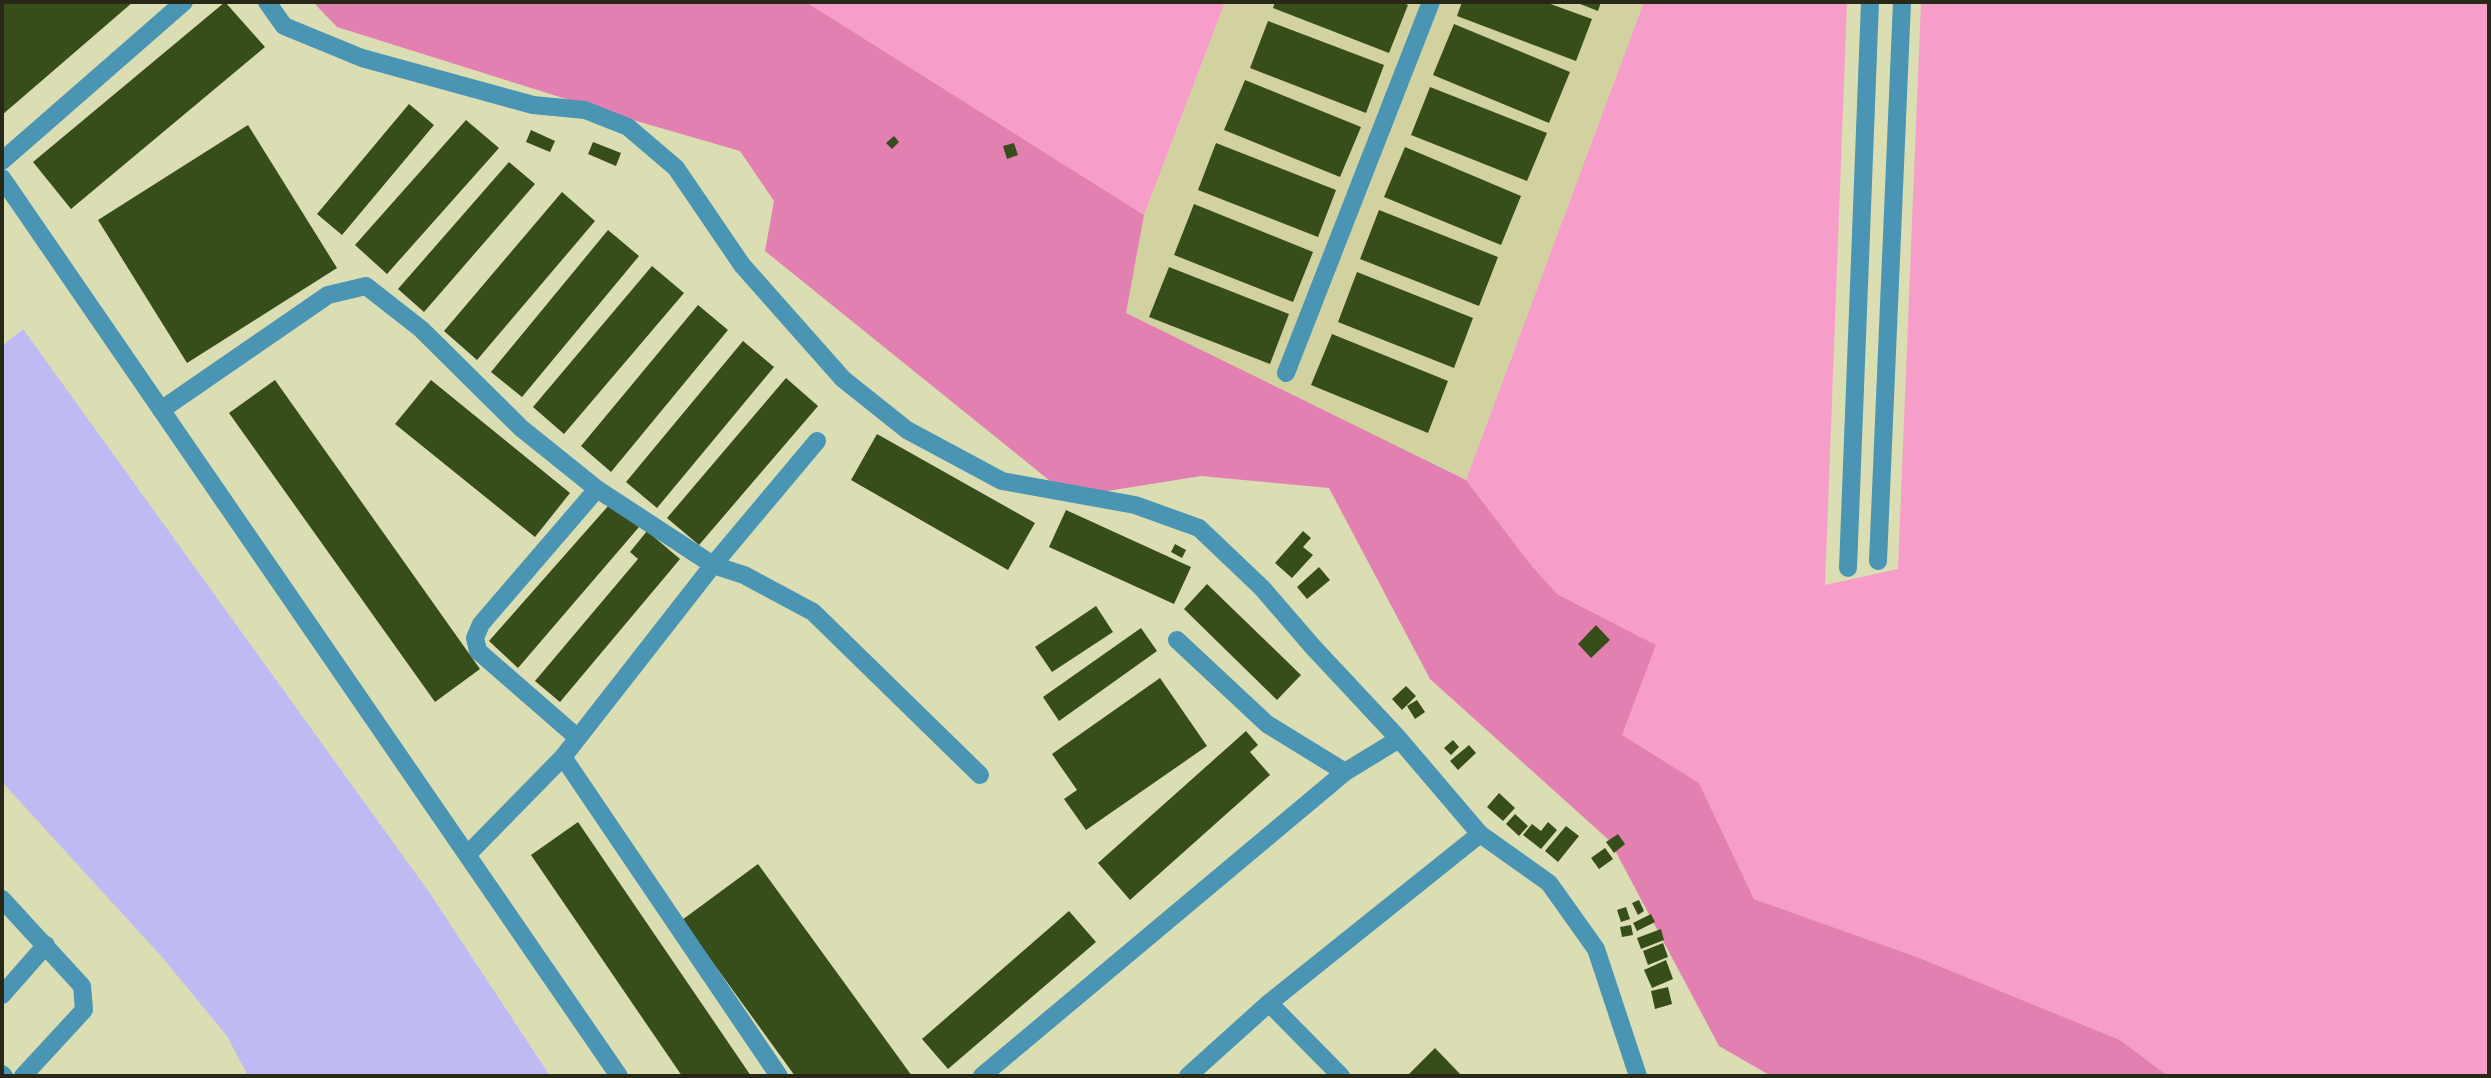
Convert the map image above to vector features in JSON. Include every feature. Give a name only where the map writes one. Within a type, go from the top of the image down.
[{"type":"street","points":[[2,161],[184,2]]},
{"type":"street","points":[[267,2],[284,26],[362,58],[533,105],[585,110],[628,127],[676,168],[742,265],[843,379],[907,430],[1002,481],[1135,505],[1199,528],[1262,588],[1480,834],[1549,883],[1596,949],[1638,1076]]},
{"type":"street","points":[[1286,373],[1431,2]]},
{"type":"street","points":[[1849,568],[1870,2]]},
{"type":"street","points":[[1878,561],[1902,2]]},
{"type":"street","points":[[2,178],[619,1076]]},
{"type":"street","points":[[161,410],[328,295],[366,286],[421,329],[520,428],[597,489],[713,565],[744,575],[813,612],[980,775]]},
{"type":"street","points":[[467,855],[563,757],[713,565],[817,441]]},
{"type":"street","points":[[578,738],[478,651],[475,638],[481,624],[597,489]]},
{"type":"street","points":[[1177,640],[1267,724],[1345,772]]},
{"type":"street","points":[[982,1076],[1345,772],[1399,740]]},
{"type":"street","points":[[563,757],[779,1076]]},
{"type":"street","points":[[1188,1076],[1269,1003],[1480,834]]},
{"type":"street","points":[[3,904],[82,986],[84,1010],[23,1076]]},
{"type":"street","points":[[2,995],[46,946]]},
{"type":"street","points":[[1269,1003],[1342,1076]]},
{"type":"shaded area","points":[[313,2],[806,2],[1144,215],[1126,313],[1466,480],[1531,565],[1557,594],[1656,645],[1622,735],[1699,783],[1754,899],[1917,957],[2120,1040],[2168,1076],[1771,1076],[1719,1046],[1610,841],[1430,679],[1329,488],[1201,476],[1070,497],[765,251],[774,201],[740,151],[337,27]]},
{"type":"shaded area","points":[[806,2],[1225,2],[1144,215]]},
{"type":"shaded area","points":[[1225,2],[1644,2],[1466,480],[1100,331]]},
{"type":"shaded area","points":[[1644,2],[1847,2],[1825,585],[1898,569],[1921,2],[2489,2],[2489,1076],[2168,1076],[2120,1040],[1917,957],[1754,899],[1699,783],[1621,735],[1656,645],[1557,594],[1531,565],[1466,480]]},
{"type":"shaded area","points":[[23,329],[429,892],[550,1076],[248,1076],[227,1036],[162,957],[2,782],[2,346]]},
{"type":"building","points":[[2,2],[133,2],[2,115]]},
{"type":"building","points":[[225,2],[265,47],[71,209],[33,162]]},
{"type":"building","points":[[1275,2],[1400,2],[1408,5],[1389,53],[1273,8]]},
{"type":"building","points":[[1462,2],[1545,2],[1592,19],[1576,61],[1457,16]]},
{"type":"building","points":[[1575,2],[1601,2],[1598,11]]},
{"type":"building","points":[[1268,21],[1384,65],[1366,113],[1250,68]]},
{"type":"building","points":[[1454,24],[1570,72],[1549,123],[1433,75]]},
{"type":"building","points":[[1245,80],[1361,127],[1340,177],[1224,130]]},
{"type":"building","points":[[1430,87],[1547,133],[1527,181],[1411,135]]},
{"type":"building","points":[[409,104],[434,125],[342,235],[317,214]]},
{"type":"building","points":[[466,120],[499,148],[387,274],[355,245]]},
{"type":"building","points":[[248,125],[337,268],[187,363],[98,220]]},
{"type":"building","points":[[531,130],[555,141],[550,152],[526,142]]},
{"type":"building","points":[[894,136],[899,142],[892,149],[886,143]]},
{"type":"building","points":[[593,142],[621,153],[616,166],[588,154]]},
{"type":"building","points":[[1014,143],[1018,155],[1007,159],[1003,146]]},
{"type":"building","points":[[1216,143],[1336,190],[1318,237],[1198,190]]},
{"type":"building","points":[[1405,147],[1521,196],[1501,245],[1384,197]]},
{"type":"building","points":[[509,162],[535,184],[424,312],[398,289]]},
{"type":"building","points":[[562,192],[595,221],[477,360],[444,331]]},
{"type":"building","points":[[1194,204],[1313,252],[1293,302],[1174,255]]},
{"type":"building","points":[[1379,210],[1498,257],[1479,306],[1360,259]]},
{"type":"building","points":[[608,230],[639,256],[522,397],[491,372]]},
{"type":"building","points":[[652,266],[684,293],[564,434],[533,407]]},
{"type":"building","points":[[1169,267],[1289,314],[1270,364],[1149,317]]},
{"type":"building","points":[[1357,272],[1473,318],[1454,368],[1338,322]]},
{"type":"building","points":[[698,305],[728,330],[611,472],[581,446]]},
{"type":"building","points":[[1332,334],[1448,381],[1428,433],[1311,385]]},
{"type":"building","points":[[743,341],[774,367],[657,508],[626,482]]},
{"type":"building","points":[[786,378],[818,406],[699,545],[667,518]]},
{"type":"building","points":[[275,380],[480,669],[435,702],[229,413]]},
{"type":"building","points":[[431,380],[570,493],[535,537],[395,424]]},
{"type":"building","points":[[877,434],[1035,523],[1008,570],[851,480]]},
{"type":"building","points":[[609,505],[639,527],[518,668],[489,641]]},
{"type":"building","points":[[1066,510],[1191,567],[1174,604],[1049,547]]},
{"type":"building","points":[[647,531],[680,559],[560,702],[535,681],[638,559],[630,552]]},
{"type":"building","points":[[1303,531],[1311,538],[1303,547],[1313,555],[1292,578],[1275,563]]},
{"type":"building","points":[[1175,544],[1186,550],[1182,558],[1171,552]]},
{"type":"building","points":[[1319,567],[1330,580],[1307,599],[1297,587]]},
{"type":"building","points":[[1207,584],[1301,675],[1277,700],[1184,609]]},
{"type":"building","points":[[1096,606],[1113,632],[1052,672],[1035,647]]},
{"type":"building","points":[[1596,625],[1610,640],[1591,658],[1578,644]]},
{"type":"building","points":[[1141,628],[1157,651],[1059,721],[1043,697]]},
{"type":"building","points":[[1160,678],[1207,746],[1086,830],[1064,799],[1077,790],[1052,754]]},
{"type":"building","points":[[1406,686],[1416,696],[1402,710],[1392,699]]},
{"type":"building","points":[[1417,700],[1425,712],[1415,719],[1407,706]]},
{"type":"building","points":[[1246,731],[1258,745],[1250,752],[1270,775],[1130,900],[1098,863]]},
{"type":"building","points":[[1453,740],[1459,747],[1451,755],[1444,748]]},
{"type":"building","points":[[1469,745],[1476,753],[1458,770],[1450,761]]},
{"type":"building","points":[[1499,793],[1515,808],[1503,821],[1487,807]]},
{"type":"building","points":[[1515,814],[1528,826],[1519,836],[1506,824]]},
{"type":"building","points":[[578,822],[751,1076],[682,1076],[531,855]]},
{"type":"building","points":[[1548,822],[1557,830],[1541,849],[1523,835],[1532,824],[1541,831]]},
{"type":"building","points":[[1566,826],[1579,836],[1558,862],[1545,851]]},
{"type":"building","points":[[1618,834],[1625,844],[1614,853],[1606,842]]},
{"type":"building","points":[[1605,848],[1613,859],[1599,869],[1591,858]]},
{"type":"building","points":[[758,864],[912,1076],[795,1076],[682,920]]},
{"type":"building","points":[[1639,900],[1644,911],[1638,915],[1632,903]]},
{"type":"building","points":[[1626,907],[1630,919],[1621,922],[1617,910]]},
{"type":"building","points":[[1069,911],[1096,942],[948,1069],[922,1039]]},
{"type":"building","points":[[1651,914],[1655,922],[1637,931],[1633,923]]},
{"type":"building","points":[[1631,925],[1633,935],[1622,937],[1620,927]]},
{"type":"building","points":[[1661,929],[1664,940],[1641,949],[1637,938]]},
{"type":"building","points":[[1663,943],[1668,957],[1648,965],[1643,951]]},
{"type":"building","points":[[1666,960],[1673,979],[1652,988],[1644,970]]},
{"type":"building","points":[[1668,987],[1672,1004],[1655,1009],[1651,991]]},
{"type":"building","points":[[1435,1048],[1462,1076],[1407,1076]]}]
